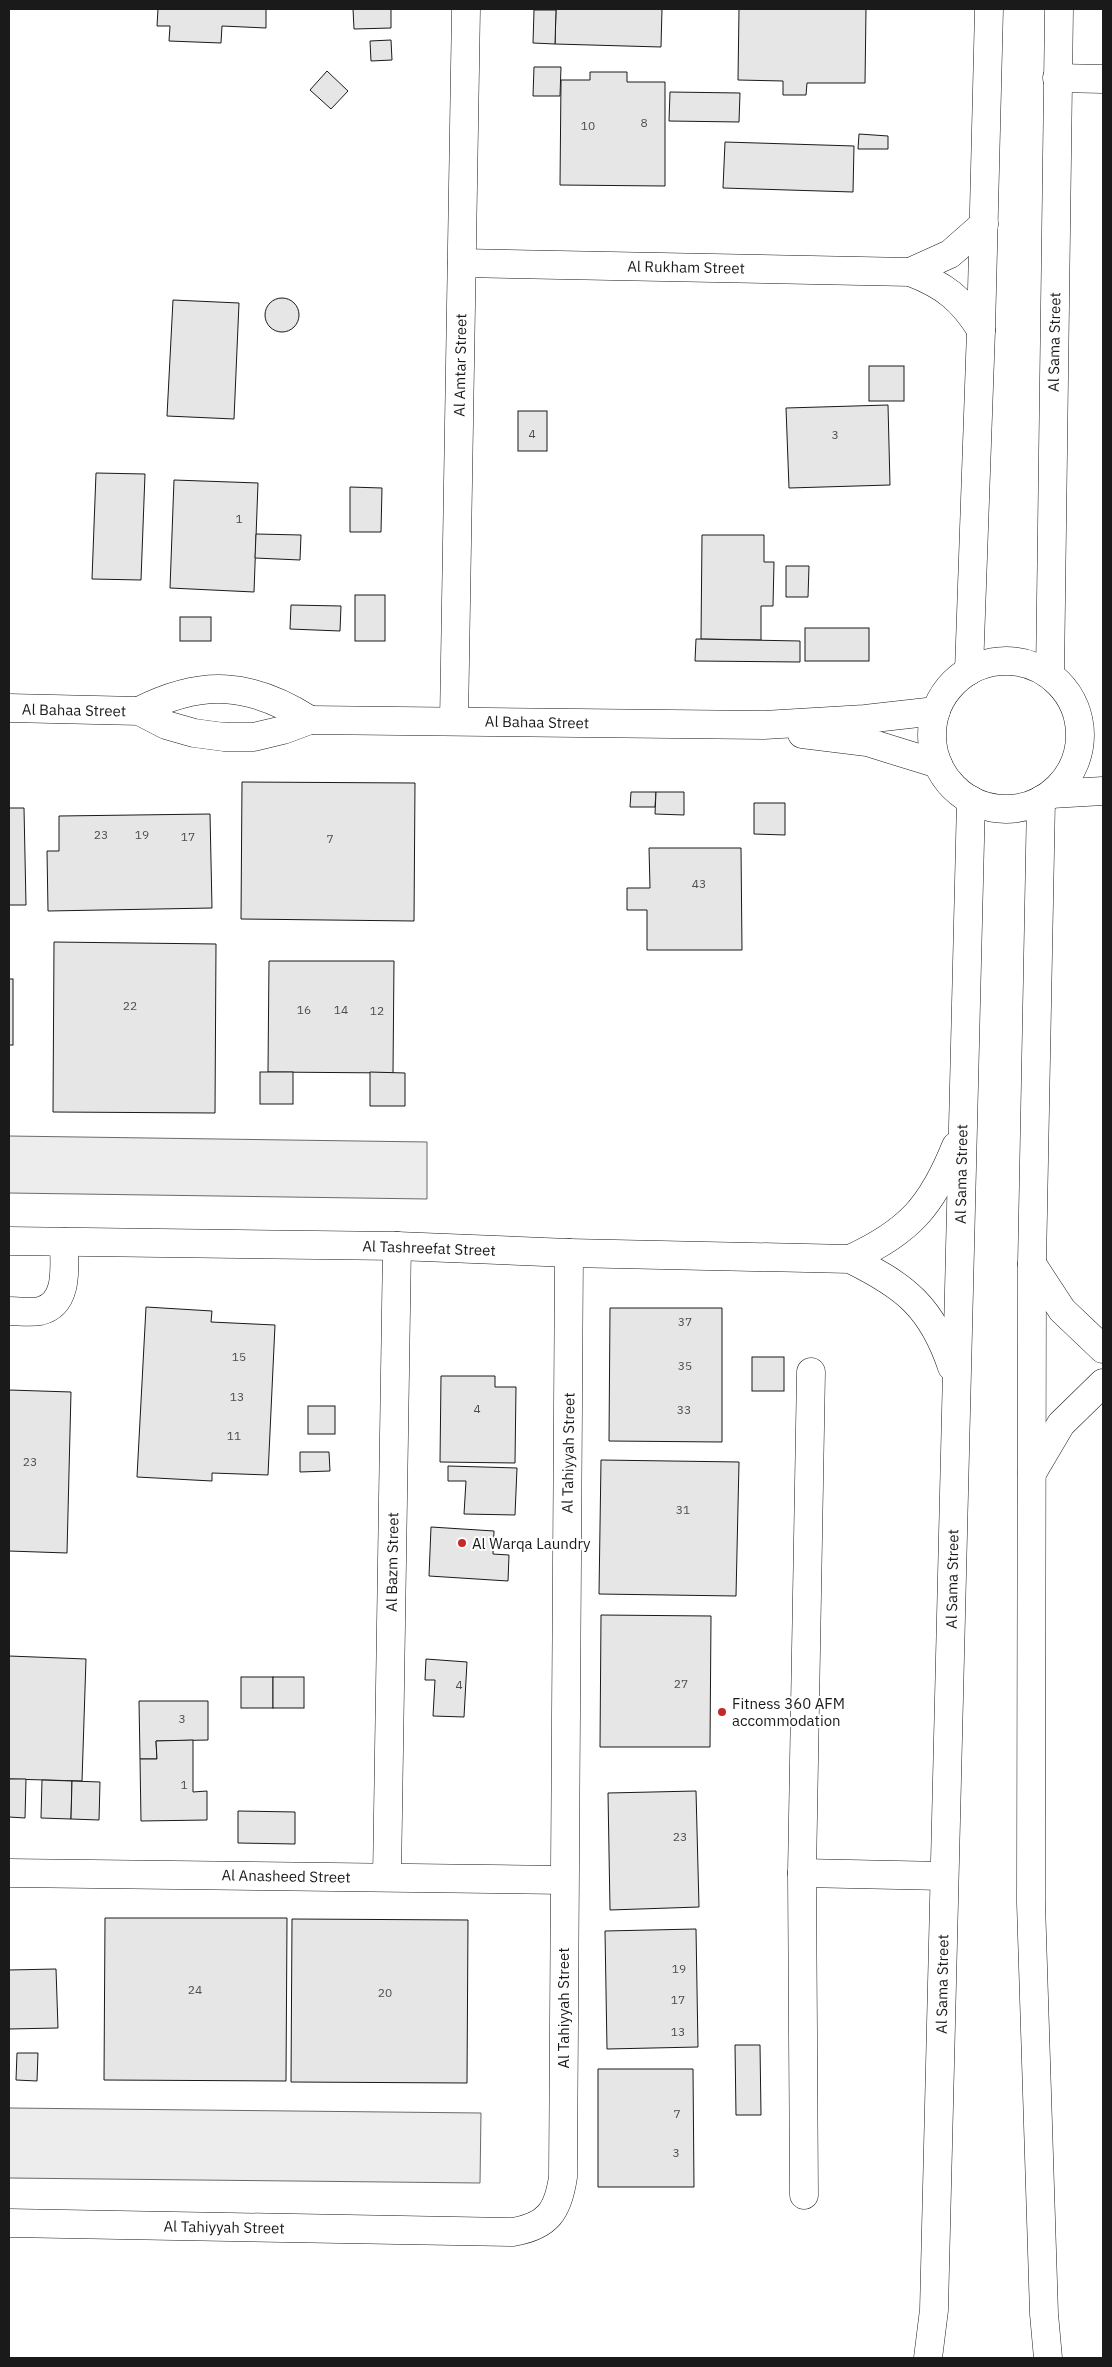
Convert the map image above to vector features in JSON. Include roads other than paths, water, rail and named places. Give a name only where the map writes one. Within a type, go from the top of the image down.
[{"type":"street","name":"Al Amtar Street","points":[[454,721],[466,9]]},
{"type":"street","points":[[969,671],[981,330],[989,9]]},
{"type":"street","name":"Al Sama Street","points":[[1050,675],[1059,9]]},
{"type":"street","points":[[1058,78],[1103,79]]},
{"type":"street","name":"Al Rukham Street","points":[[910,272],[950,254],[984,224]]},
{"type":"street","name":"Al Rukham Street","points":[[462,262],[910,272],[932,280],[952,294],[969,310],[981,330]]},
{"type":"street","points":[[1048,2358],[1044,2304],[1031,1903],[1032,1264],[1046,797],[1064,781],[1074,765],[1080,748],[1081,729],[1077,711],[1061,684],[1050,675],[1031,665],[1010,661],[989,663],[969,671],[948,688],[936,711],[932,733],[938,764],[952,785],[970,800],[994,807],[1018,808],[1046,797],[1103,791]]},
{"type":"street","name":"Al Bahaa Street","points":[[139,711],[162,699],[187,692],[213,689],[265,696],[289,706],[310,720]]},
{"type":"street","name":"Al Bahaa Street","points":[[9,708],[139,711],[166,725],[184,731],[224,737],[254,736],[283,730],[310,720],[764,725],[865,719],[936,711]]},
{"type":"street","points":[[1077,711],[1103,726]]},
{"type":"street","name":"Al Bahaa Street","points":[[764,725],[790,732],[867,742],[938,764]]},
{"type":"street","name":"Al Sama Street","points":[[928,2358],[934,2310],[970,800]]},
{"type":"street","name":"Al Tashreefat Street","points":[[850,1259],[873,1248],[897,1233],[919,1214],[936,1190],[962,1132]]},
{"type":"street","name":"Al Tashreefat Street","points":[[9,1241],[397,1246],[570,1253],[850,1259],[879,1273],[908,1292],[930,1318],[946,1348],[956,1381]]},
{"type":"street","points":[[9,1311],[42,1310],[54,1304],[63,1284],[64,1242]]},
{"type":"street","name":"Al Bazm Street","points":[[387,1877],[397,1246]]},
{"type":"street","name":"Al Tahiyyah Street","points":[[9,2222],[513,2232],[529,2229],[544,2222],[555,2209],[563,2177],[570,1253]]},
{"type":"street","points":[[1032,1264],[1062,1310],[1103,1349]]},
{"type":"street","points":[[804,2194],[802,1873],[811,1372]]},
{"type":"street","points":[[1031,1474],[1061,1424],[1103,1383]]},
{"type":"street","name":"Al Anasheed Street","points":[[9,1873],[564,1880]]},
{"type":"street","points":[[802,1873],[944,1876]]},
{"type":"place","name":"Al Warqa Laundry","points":[[462,1543]]},
{"type":"place","name":"Fitness 360 AFM accommodation","points":[[722,1712]]}]
